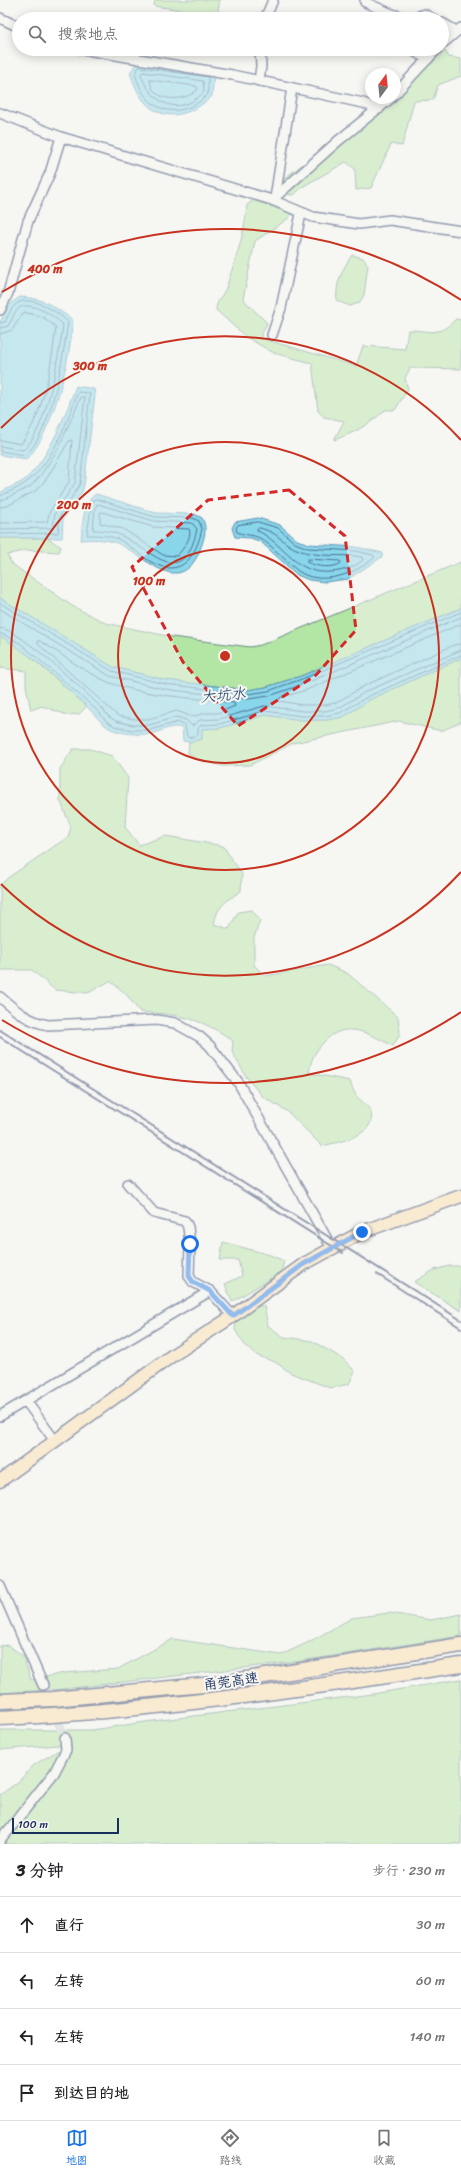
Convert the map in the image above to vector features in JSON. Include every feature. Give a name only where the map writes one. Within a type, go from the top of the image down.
[{"type":"highway","name":"甬莞高速","points":[[0,1700],[53,1699],[214,1684],[461,1646]]},
{"type":"highway","name":"甬莞高速","points":[[0,1718],[66,1715],[288,1691],[461,1665]]},
{"type":"main road","points":[[0,1481],[173,1355],[233,1316],[304,1264],[362,1232],[461,1196]]},
{"type":"street","points":[[268,12],[273,0]]},
{"type":"street","points":[[366,0],[365,2],[388,12]]},
{"type":"street","points":[[0,18],[12,24]]},
{"type":"street","points":[[449,26],[459,29]]},
{"type":"street","points":[[449,38],[459,29]]},
{"type":"street","points":[[120,56],[259,81],[363,103],[379,109]]},
{"type":"street","points":[[259,81],[260,56]]},
{"type":"street","points":[[423,56],[428,59]]},
{"type":"street","points":[[401,88],[431,56]]},
{"type":"street","points":[[274,199],[292,88]]},
{"type":"street","points":[[274,199],[338,141],[384,104]]},
{"type":"street","points":[[0,113],[60,137],[274,199],[301,214],[336,222],[359,224],[390,220],[461,231]]},
{"type":"street","points":[[0,310],[8,293],[28,221],[50,173],[60,137]]},
{"type":"street","points":[[272,335],[281,308],[301,214]]},
{"type":"street","points":[[0,997],[19,1014],[35,1022],[48,1025],[157,1020],[175,1023],[200,1037],[210,1046],[238,1082],[332,1248]]},
{"type":"street","points":[[128,1184],[154,1213],[185,1221],[188,1227],[190,1244],[189,1276],[193,1282],[210,1291],[233,1316]]},
{"type":"street","points":[[0,1416],[210,1291]]},
{"type":"street","points":[[26,1401],[55,1441]]},
{"type":"street","points":[[0,1586],[43,1685]]},
{"type":"street","points":[[0,1841],[54,1773],[66,1750],[65,1738]]},
{"type":"highlighted area","points":[[289,490],[345,536],[356,630],[316,675],[238,726],[183,662],[132,567],[208,500]]},
{"type":"green space","points":[[155,0],[220,0],[218,12],[196,12],[154,6]]},
{"type":"green space","points":[[439,56],[448,56],[461,59],[461,76],[438,85],[433,100],[414,101],[402,146],[391,144],[371,188],[356,190],[355,169],[346,162],[302,187],[294,195],[283,194],[281,186],[282,180],[303,164],[316,167],[386,104],[401,104],[401,91]]},
{"type":"green space","points":[[254,200],[291,214],[289,218],[255,241],[243,299],[267,323],[260,338],[356,366],[363,346],[405,349],[408,330],[429,332],[439,331],[444,329],[456,319],[461,320],[461,369],[410,368],[405,378],[408,389],[395,410],[385,410],[361,428],[334,440],[344,421],[324,417],[318,411],[312,363],[274,353],[246,337],[216,310],[217,304],[226,288],[239,247],[247,205]]},
{"type":"green space","points":[[352,255],[363,258],[368,265],[364,295],[359,303],[350,306],[337,301],[337,289],[340,277]]},
{"type":"green space","points":[[0,538],[47,538],[61,547],[59,552],[26,550],[7,555],[12,564],[72,606],[106,623],[172,637],[250,647],[261,645],[461,562],[461,608],[301,676],[266,687],[248,690],[165,680],[113,667],[0,598]]},
{"type":"green space","points":[[0,636],[18,646],[87,706],[79,714],[67,715],[42,706],[31,710],[26,686],[26,671],[0,668]]},
{"type":"green space","points":[[461,658],[461,722],[441,731],[399,721],[293,743],[250,765],[223,766],[198,760],[188,753],[189,742],[202,739],[201,729],[220,728],[265,715],[302,720],[326,720],[343,717],[371,699]]},
{"type":"green space","points":[[73,749],[90,749],[112,756],[128,778],[125,827],[139,845],[166,836],[223,846],[242,874],[241,891],[223,904],[217,913],[214,924],[229,929],[238,912],[252,910],[260,920],[254,938],[254,965],[265,976],[328,965],[347,973],[398,1017],[400,1034],[393,1046],[366,1033],[348,1030],[340,1031],[331,1035],[323,1043],[315,1053],[312,1060],[309,1073],[350,1081],[356,1095],[371,1112],[371,1120],[368,1127],[362,1132],[346,1140],[322,1146],[288,1112],[262,1096],[247,1078],[232,1052],[233,1041],[222,1033],[200,1022],[166,1014],[140,1012],[125,993],[110,981],[88,993],[55,990],[32,970],[0,970],[0,885],[9,877],[68,837],[71,827],[60,800],[60,769]]},
{"type":"green space","points":[[223,1242],[270,1255],[284,1261],[281,1272],[232,1302],[225,1284],[242,1276],[238,1260],[220,1260]]},
{"type":"green space","points":[[449,1266],[461,1266],[461,1311],[414,1282],[434,1270]]},
{"type":"green space","points":[[255,1306],[264,1306],[268,1326],[284,1337],[312,1341],[343,1359],[355,1371],[349,1384],[330,1388],[291,1373],[275,1362],[258,1356],[246,1347],[235,1330],[236,1322],[248,1310]]},
{"type":"green space","points":[[389,1613],[431,1620],[461,1614],[461,1636],[294,1662],[64,1689],[0,1693],[0,1646],[8,1645],[23,1656],[31,1680],[64,1673],[118,1669],[173,1639],[281,1655],[307,1643],[352,1618]]},
{"type":"green space","points":[[461,1679],[461,1844],[0,1844],[0,1795],[18,1782],[34,1765],[69,1744],[0,1750],[0,1730],[92,1730],[145,1722],[373,1694]]},
{"type":"water","points":[[137,62],[214,74],[212,96],[197,108],[188,112],[170,115],[161,113],[152,108],[139,95],[130,73]]},
{"type":"water","points":[[20,297],[42,301],[72,319],[69,352],[59,394],[44,434],[35,449],[26,459],[0,455],[0,322],[10,304]]},
{"type":"water","points":[[76,386],[94,389],[95,395],[84,485],[82,492],[63,518],[62,538],[0,538],[0,493],[27,478],[36,468],[56,435]]},
{"type":"water","points":[[96,494],[156,513],[194,514],[202,518],[205,526],[204,538],[200,550],[191,565],[182,572],[171,573],[159,569],[125,547],[114,542],[106,540],[81,540],[84,515],[88,503]]},
{"type":"water","points":[[258,518],[280,525],[297,540],[309,544],[356,547],[383,553],[382,557],[348,579],[325,582],[309,580],[297,575],[261,542],[251,538],[235,537],[232,528],[235,522]]},
{"type":"water","name":"大坑水","points":[[0,598],[113,667],[165,680],[248,690],[266,687],[301,676],[461,608],[461,658],[371,699],[343,717],[326,720],[302,720],[265,715],[220,728],[202,729],[202,739],[189,742],[183,741],[182,728],[178,727],[150,734],[130,734],[107,727],[44,668],[23,651],[0,636]]},
{"type":"tunnel","points":[[43,1685],[65,1738]]},
{"type":"railway","points":[[0,1030],[461,1320]]},
{"type":"railway","points":[[0,1037],[343,1253]]},
{"type":"railway","points":[[377,1274],[461,1328]]},
{"type":"route","points":[[190,1244],[189,1276],[193,1282],[210,1291],[233,1316],[304,1264],[362,1232]]}]
